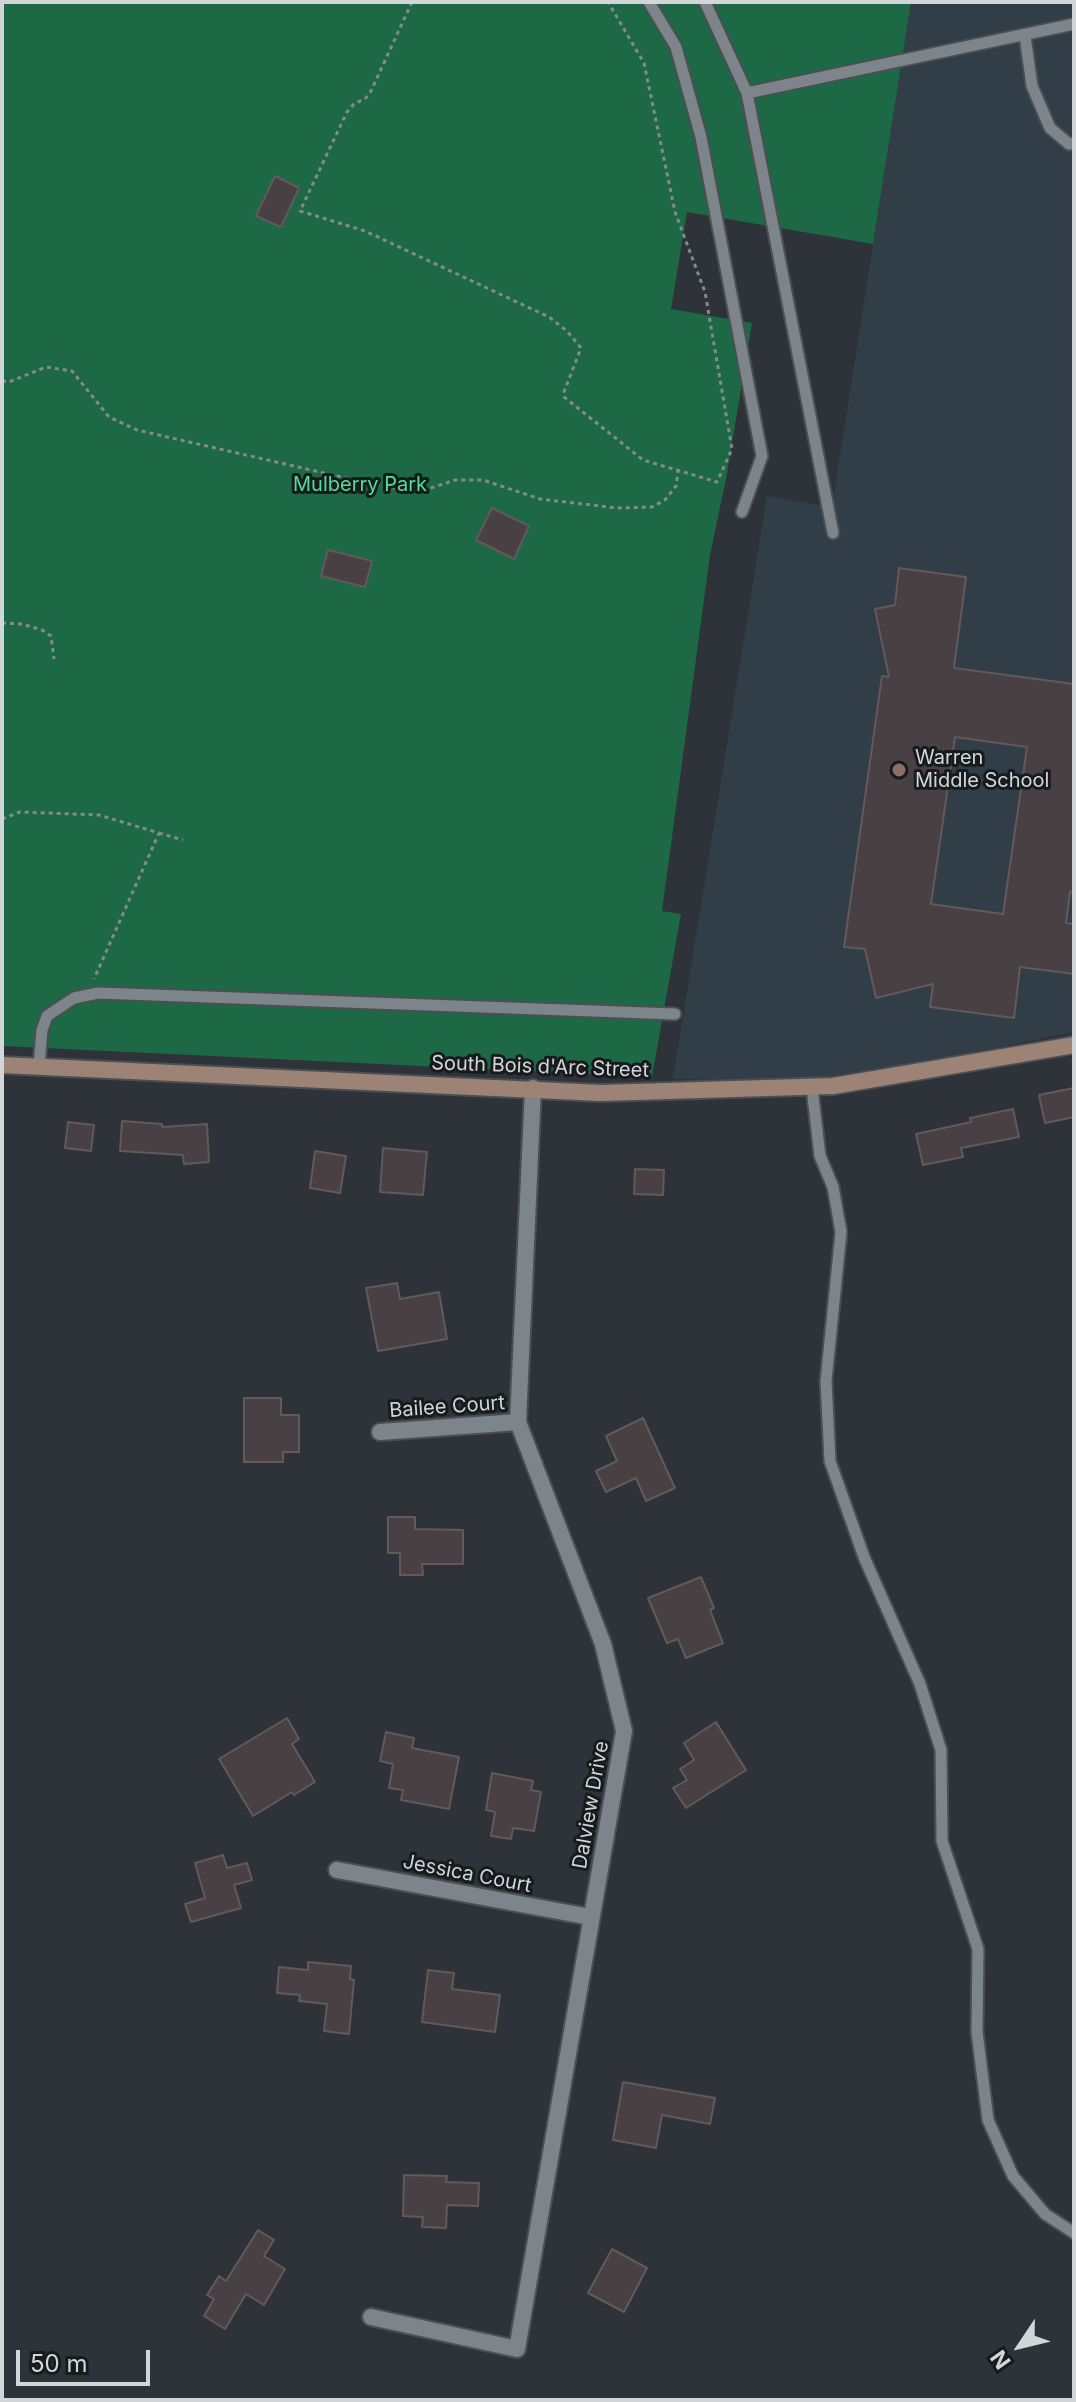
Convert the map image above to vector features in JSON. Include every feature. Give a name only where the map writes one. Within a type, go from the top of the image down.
[{"type":"main road","name":"South Bois d'Arc Street","points":[[2,1065],[601,1093],[812,1088],[928,1072],[1074,1045]]},
{"type":"street","name":"Dalview Drive","points":[[371,2317],[517,2349],[624,1731],[603,1644],[518,1422],[533,1088]]},
{"type":"street","name":"Bailee Court","points":[[380,1432],[518,1422]]},
{"type":"street","name":"Jessica Court","points":[[337,1870],[590,1917]]},
{"type":"lane","points":[[649,2],[676,47],[701,137],[762,456],[742,512]]},
{"type":"lane","points":[[705,2],[747,93],[833,533]]},
{"type":"lane","points":[[747,93],[1074,24]]},
{"type":"lane","points":[[1025,36],[1032,86],[1050,128],[1069,144],[1074,143]]},
{"type":"lane","points":[[39,1066],[42,1030],[47,1016],[74,998],[98,993],[675,1014]]},
{"type":"lane","points":[[812,1088],[820,1156],[833,1187],[841,1232],[826,1381],[830,1461],[864,1557],[920,1684],[941,1750],[942,1841],[978,1949],[977,2032],[988,2120],[1013,2176],[1045,2214],[1074,2233]]},
{"type":"path","points":[[412,2],[371,91],[347,112],[300,211],[365,231],[549,317],[567,331],[581,348],[564,397],[643,460],[717,482],[732,449],[705,292],[675,212],[644,63],[608,2]]},
{"type":"path","points":[[2,381],[9,382],[46,367],[72,371],[109,417],[137,430],[385,487],[422,491],[455,480],[483,480],[540,499],[617,508],[652,507],[665,500],[676,486],[678,471]]},
{"type":"path","points":[[2,623],[22,624],[51,636],[54,659]]},
{"type":"path","points":[[2,819],[20,812],[99,815],[183,840]]},
{"type":"path","points":[[89,995],[159,833]]},
{"type":"shaded area","name":"Warren Middle School","points":[[911,2],[1074,2],[1074,1032],[935,1060],[831,1076],[757,1080],[673,1079],[767,496],[832,507]]},
{"type":"green space","name":"Mulberry Park","points":[[2,2],[911,2],[873,244],[687,212],[671,309],[752,323],[710,555],[662,911],[681,914],[652,1077],[2,1046]]},
{"type":"building","points":[[275,176],[299,188],[281,227],[256,216]]},
{"type":"building","points":[[492,508],[529,526],[514,559],[476,540]]},
{"type":"building","points":[[328,550],[372,561],[365,587],[321,576]]},
{"type":"building","points":[[899,568],[966,577],[954,668],[1074,684],[1074,893],[1070,892],[1066,923],[1074,924],[1074,974],[1020,967],[1014,1018],[930,1007],[933,984],[876,998],[865,949],[844,947],[882,676],[889,677],[875,609],[895,605]],"holes":[[[955,737],[1027,747],[1003,914],[931,904]]]},
{"type":"building","points":[[1074,1088],[1074,1117],[1045,1123],[1039,1095]]},
{"type":"building","points":[[1013,1109],[1019,1137],[961,1148],[963,1157],[923,1165],[916,1134]]},
{"type":"building","points":[[122,1121],[162,1124],[162,1127],[207,1124],[209,1162],[184,1164],[183,1155],[120,1151]]},
{"type":"building","points":[[68,1122],[94,1125],[91,1151],[65,1148]]},
{"type":"building","points":[[383,1148],[427,1152],[423,1195],[380,1192]]},
{"type":"building","points":[[315,1151],[346,1156],[340,1193],[310,1188]]},
{"type":"building","points":[[635,1169],[664,1170],[663,1195],[634,1194]]},
{"type":"building","points":[[397,1283],[400,1299],[439,1292],[447,1339],[378,1351],[366,1288]]},
{"type":"building","points":[[244,1398],[281,1398],[281,1415],[299,1415],[299,1452],[283,1452],[283,1462],[244,1462]]},
{"type":"building","points":[[643,1418],[675,1488],[646,1501],[636,1478],[606,1492],[596,1471],[617,1461],[606,1436]]},
{"type":"building","points":[[388,1517],[415,1517],[415,1529],[463,1530],[463,1564],[422,1564],[423,1575],[400,1575],[400,1553],[388,1553]]},
{"type":"building","points":[[701,1577],[714,1608],[710,1610],[723,1643],[686,1658],[678,1639],[667,1643],[648,1598]]},
{"type":"building","points":[[287,1718],[299,1739],[292,1744],[315,1782],[253,1816],[219,1759]]},
{"type":"building","points":[[716,1722],[746,1770],[686,1808],[673,1788],[687,1780],[680,1769],[694,1760],[684,1743]]},
{"type":"building","points":[[386,1732],[414,1738],[412,1748],[459,1757],[449,1809],[401,1800],[403,1790],[389,1788],[393,1764],[380,1761]]},
{"type":"building","points":[[492,1773],[533,1781],[531,1790],[541,1792],[534,1831],[513,1828],[511,1839],[491,1836],[495,1812],[486,1810]]},
{"type":"building","points":[[223,1855],[227,1868],[247,1863],[252,1880],[234,1885],[241,1908],[191,1922],[185,1904],[205,1898],[195,1863]]},
{"type":"building","points":[[308,1962],[351,1966],[350,1979],[354,1980],[349,2034],[324,2031],[327,2004],[299,2001],[300,1995],[277,1993],[279,1967],[308,1970]]},
{"type":"building","points":[[428,1970],[454,1973],[452,1989],[500,1995],[495,2032],[422,2022]]},
{"type":"building","points":[[623,2082],[715,2098],[710,2124],[662,2115],[656,2148],[613,2140]]},
{"type":"building","points":[[404,2175],[447,2176],[446,2182],[479,2183],[478,2206],[447,2205],[446,2228],[422,2227],[423,2217],[403,2216]]},
{"type":"building","points":[[258,2230],[274,2240],[264,2256],[285,2269],[264,2305],[246,2294],[225,2329],[204,2316],[214,2299],[207,2295],[219,2276],[226,2281]]},
{"type":"building","points":[[612,2249],[647,2268],[624,2312],[588,2293]]},
{"type":"place","name":"Warren Middle School","points":[[899,770]]}]
